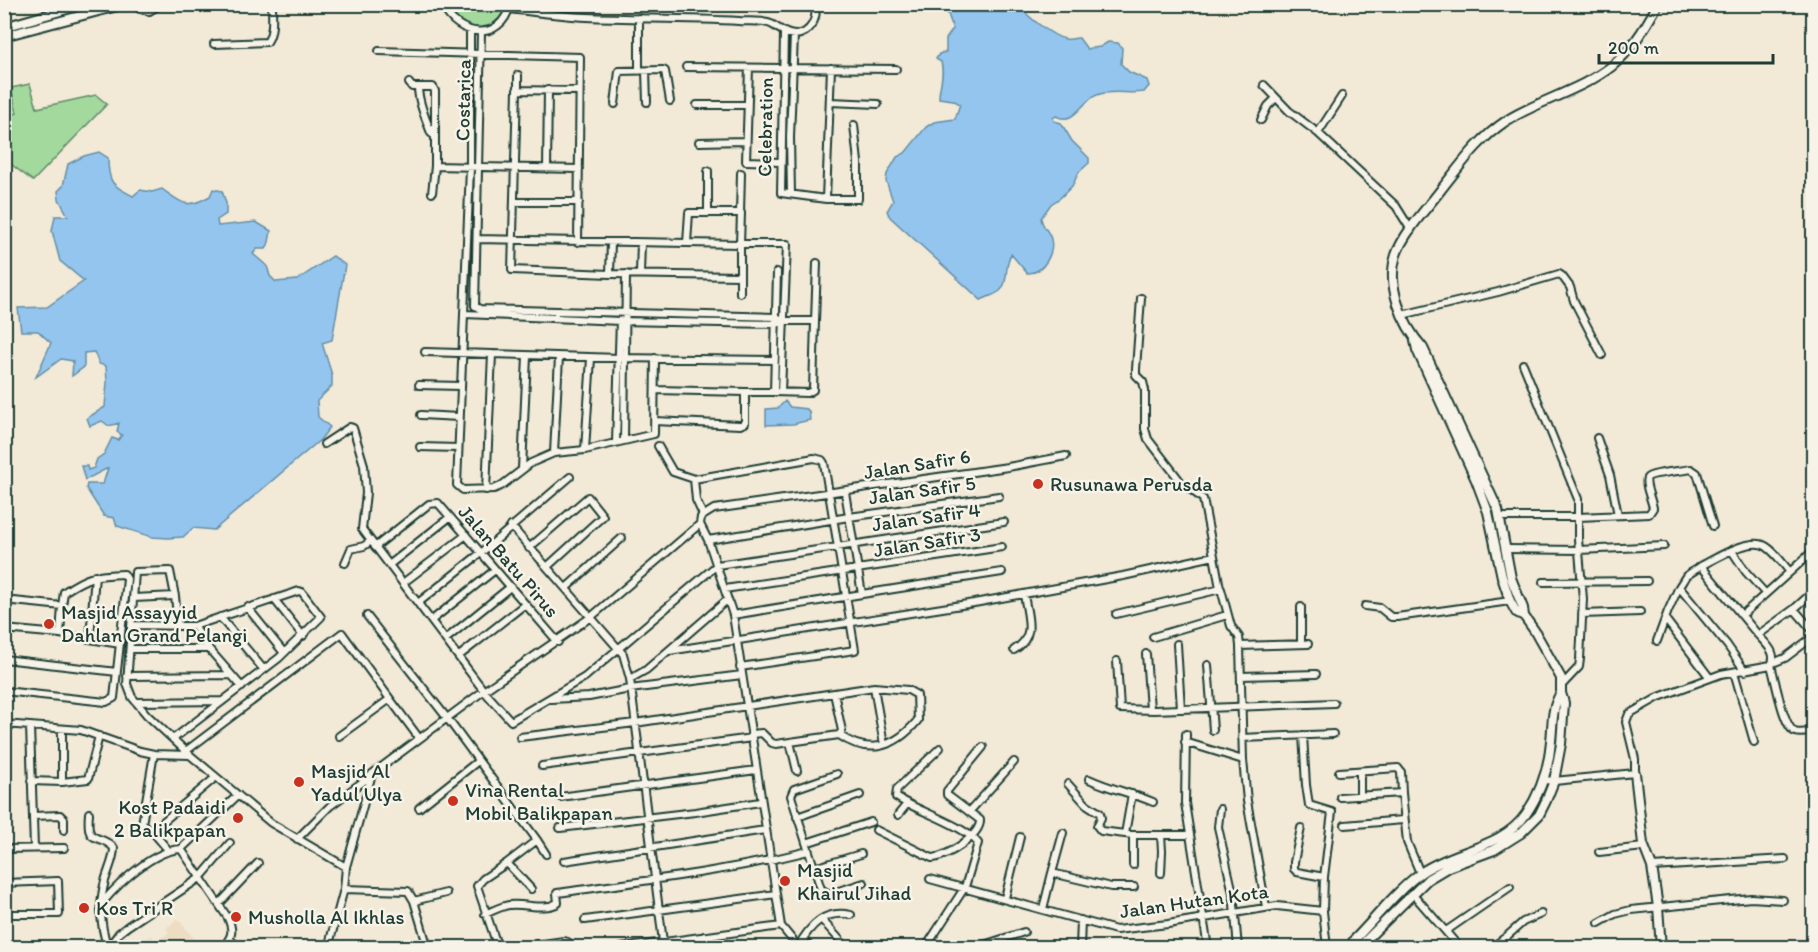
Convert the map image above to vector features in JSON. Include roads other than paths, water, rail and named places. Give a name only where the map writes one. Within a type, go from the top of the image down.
[{"type":"street","points":[[4,27],[86,4]]},
{"type":"street","points":[[4,36],[101,8],[125,4]]},
{"type":"street","points":[[136,4],[140,9],[149,10],[159,4]]},
{"type":"street","points":[[214,44],[267,42],[271,33],[272,4]]},
{"type":"street","points":[[355,4],[443,5],[456,24],[470,31],[481,32],[501,22],[509,7],[522,7],[586,17],[702,18],[769,23],[784,33],[794,35],[810,28],[816,12],[815,4]]},
{"type":"street","points":[[1524,616],[1511,578],[1500,517],[1423,348],[1415,339],[1402,315],[1393,287],[1397,254],[1411,230],[1482,139],[1508,120],[1584,83],[1611,66],[1630,49],[1658,4]]},
{"type":"street","points":[[639,18],[642,71],[647,102]]},
{"type":"street","name":"Costarica","points":[[470,31],[470,168],[457,485],[464,490],[486,490]]},
{"type":"street","name":"Costarica","points":[[475,293],[481,32]]},
{"type":"street","name":"Celebration","points":[[784,33],[781,193],[791,194],[790,137],[794,35]]},
{"type":"street","points":[[380,51],[580,57],[578,242]]},
{"type":"street","points":[[686,67],[896,69]]},
{"type":"street","points":[[749,68],[746,105],[746,162],[781,162]]},
{"type":"street","points":[[826,199],[831,68]]},
{"type":"street","points":[[615,104],[618,73],[642,71],[665,71],[670,101]]},
{"type":"street","points":[[518,75],[513,271],[740,276]]},
{"type":"street","points":[[409,83],[412,87],[433,87],[435,91],[435,166],[432,193]]},
{"type":"street","points":[[1264,85],[1289,111],[1318,133],[1396,206],[1411,230]]},
{"type":"street","points":[[418,87],[426,121],[431,133],[435,136]]},
{"type":"street","points":[[518,90],[579,91]]},
{"type":"street","points":[[547,169],[548,90]]},
{"type":"street","points":[[1318,133],[1342,96]]},
{"type":"street","points":[[1261,120],[1276,98]]},
{"type":"street","points":[[830,102],[878,104]]},
{"type":"street","points":[[697,105],[746,105]]},
{"type":"street","points":[[791,194],[826,199],[858,199],[858,162],[854,125]]},
{"type":"street","points":[[699,142],[746,141]]},
{"type":"street","points":[[435,166],[579,169]]},
{"type":"street","points":[[708,171],[708,212]]},
{"type":"street","points":[[740,293],[741,173]]},
{"type":"street","points":[[514,202],[579,202]]},
{"type":"street","points":[[687,243],[689,213],[740,213]]},
{"type":"street","points":[[477,239],[788,244],[774,360],[777,392]]},
{"type":"street","points":[[610,274],[611,242]]},
{"type":"street","points":[[640,274],[641,243]]},
{"type":"street","points":[[656,390],[808,393],[813,390],[817,263]]},
{"type":"street","points":[[777,272],[780,321],[777,392]]},
{"type":"street","points":[[624,441],[623,315],[626,274]]},
{"type":"street","points":[[1402,315],[1498,292],[1559,274],[1570,286],[1574,301],[1602,355]]},
{"type":"street","points":[[465,292],[475,293],[475,306],[498,312]]},
{"type":"street","points":[[1141,298],[1136,375],[1143,382],[1145,390],[1146,435],[1155,451],[1181,482],[1206,504],[1220,588],[1233,632],[1239,637],[1243,760],[1247,801],[1266,907]]},
{"type":"street","points":[[465,314],[498,312],[815,321]]},
{"type":"street","points":[[1358,948],[1438,873],[1494,850],[1521,833],[1539,815],[1554,781],[1561,744],[1564,703],[1561,685],[1534,630],[1524,616],[1516,612],[1510,601],[1502,578],[1488,512],[1476,480],[1416,351],[1415,339]]},
{"type":"street","points":[[425,352],[591,358],[774,360]]},
{"type":"street","points":[[492,354],[486,490],[501,486],[522,469],[554,453],[585,450],[654,434],[655,358]]},
{"type":"street","points":[[522,469],[527,356]]},
{"type":"street","points":[[554,453],[559,357]]},
{"type":"street","points":[[585,450],[591,358]]},
{"type":"street","points":[[616,442],[623,358]]},
{"type":"street","points":[[1350,948],[1354,940],[1420,873],[1446,858],[1480,846],[1506,833],[1524,818],[1545,780],[1554,703],[1561,685],[1579,667],[1582,614],[1578,499],[1523,364]]},
{"type":"street","points":[[419,385],[460,386]]},
{"type":"street","points":[[655,422],[740,425],[745,423],[745,392]]},
{"type":"street","points":[[421,415],[459,417]]},
{"type":"street","points":[[324,444],[353,428],[364,465],[366,493],[362,529],[370,544],[432,620],[483,692],[509,720],[551,699],[585,677],[717,565]]},
{"type":"street","points":[[1597,438],[1610,475],[1618,515]]},
{"type":"street","points":[[658,446],[673,472],[694,479],[818,459],[824,463],[855,650],[740,667]]},
{"type":"street","points":[[420,447],[459,448]]},
{"type":"street","name":"Jalan Safir 6","points":[[702,516],[714,509],[845,492],[1066,456]]},
{"type":"street","points":[[1500,517],[1649,514],[1653,511],[1648,477],[1652,474],[1691,469],[1697,473],[1713,526]]},
{"type":"street","points":[[418,603],[570,477]]},
{"type":"street","points":[[297,838],[330,806],[419,738],[591,617],[700,524],[702,516],[696,500],[694,479]]},
{"type":"street","points":[[845,492],[862,594]]},
{"type":"street","name":"Jalan Safir 5","points":[[708,540],[834,519],[999,496]]},
{"type":"street","points":[[529,548],[588,497],[603,516],[548,566]]},
{"type":"street","name":"Jalan Batu Pirus","points":[[370,544],[435,502],[558,642]]},
{"type":"street","points":[[389,565],[450,517]]},
{"type":"street","name":"Jalan Safir 4","points":[[717,565],[1004,522]]},
{"type":"street","points":[[700,524],[708,540],[733,615],[781,926],[798,947],[807,930],[822,920],[834,913],[851,915]]},
{"type":"street","points":[[511,526],[623,654],[630,679],[663,942]]},
{"type":"street","points":[[403,583],[466,535]]},
{"type":"street","points":[[566,588],[622,538]]},
{"type":"street","points":[[345,563],[351,549],[370,544]]},
{"type":"street","points":[[1658,641],[1679,587],[1686,576],[1701,566],[1744,545],[1761,544],[1767,546],[1790,572]]},
{"type":"street","points":[[1506,549],[1664,546]]},
{"type":"street","name":"Jalan Safir 3","points":[[725,589],[1002,547]]},
{"type":"street","points":[[1742,615],[1814,550]]},
{"type":"street","points":[[1732,551],[1746,572],[1765,593]]},
{"type":"street","points":[[669,651],[974,603],[1123,576],[1214,555]]},
{"type":"street","points":[[1701,566],[1772,650],[1772,664],[1785,719],[1791,729],[1796,733],[1814,731]]},
{"type":"street","points":[[432,620],[495,570]]},
{"type":"street","points":[[178,626],[170,571],[137,571],[127,676],[128,691],[136,702],[188,753],[271,823],[346,867]]},
{"type":"street","points":[[733,615],[1002,572]]},
{"type":"street","points":[[4,691],[110,702],[114,698],[117,672],[127,579],[124,574],[95,575],[64,592],[60,634]]},
{"type":"street","points":[[90,638],[95,575]]},
{"type":"street","points":[[1543,582],[1647,581]]},
{"type":"street","points":[[1679,587],[1727,645],[1745,671]]},
{"type":"street","points":[[446,639],[509,588]]},
{"type":"street","points":[[1116,614],[1220,588]]},
{"type":"street","points":[[1758,635],[1814,591]]},
{"type":"street","points":[[132,625],[194,626],[296,592],[302,592],[321,617],[264,670],[173,739]]},
{"type":"street","points":[[1014,650],[1024,643],[1028,636],[1024,594]]},
{"type":"street","points":[[134,598],[175,596]]},
{"type":"street","points":[[274,599],[303,636]]},
{"type":"street","points":[[4,600],[62,606]]},
{"type":"street","points":[[630,679],[669,651],[727,600]]},
{"type":"street","points":[[1365,606],[1380,608],[1392,618],[1510,601]]},
{"type":"street","points":[[459,656],[524,605]]},
{"type":"street","points":[[247,607],[284,653]]},
{"type":"street","points":[[1240,645],[1305,644],[1300,607]]},
{"type":"street","points":[[1660,948],[1658,907],[1652,867],[1644,847],[1635,759],[1626,722],[1629,714],[1659,697],[1710,678],[1772,664],[1785,658],[1814,634],[1794,609]]},
{"type":"street","points":[[1582,614],[1640,612]]},
{"type":"street","points":[[1153,637],[1227,615]]},
{"type":"street","points":[[367,616],[447,718],[546,854]]},
{"type":"street","points":[[220,617],[264,670]]},
{"type":"street","points":[[1666,620],[1710,678]]},
{"type":"street","points":[[194,626],[209,648],[242,687]]},
{"type":"street","points":[[4,629],[60,634],[120,644]]},
{"type":"street","points":[[4,724],[81,730],[154,754],[188,753],[342,633],[419,738]]},
{"type":"street","points":[[1177,644],[1181,709]]},
{"type":"street","points":[[130,648],[209,648]]},
{"type":"street","points":[[1146,654],[1150,710]]},
{"type":"street","points":[[4,659],[117,672]]},
{"type":"street","points":[[1117,661],[1119,708],[1150,710],[1334,703]]},
{"type":"street","points":[[1208,664],[1213,730]]},
{"type":"street","points":[[1734,672],[1754,742]]},
{"type":"street","points":[[1241,676],[1316,674]]},
{"type":"street","points":[[127,676],[231,675]]},
{"type":"street","points":[[551,699],[589,697],[630,689],[742,675]]},
{"type":"street","points":[[874,687],[884,746]]},
{"type":"street","points":[[520,737],[634,723],[874,687],[908,690],[917,695],[918,720],[906,734],[884,746],[870,748],[839,735],[772,743],[762,733],[638,754],[542,766]]},
{"type":"street","points":[[834,693],[842,730],[839,735]]},
{"type":"street","points":[[339,736],[390,699]]},
{"type":"street","points":[[136,702],[222,701]]},
{"type":"street","points":[[30,726],[34,848]]},
{"type":"street","points":[[62,729],[62,782]]},
{"type":"street","points":[[1186,734],[1185,803],[1208,948]]},
{"type":"street","points":[[1242,738],[1333,734]]},
{"type":"street","points":[[1303,735],[1309,805],[1332,812],[1324,877],[1323,911],[1327,948]]},
{"type":"street","points":[[31,781],[62,782],[88,779],[99,736]]},
{"type":"street","points":[[790,742],[797,771]]},
{"type":"street","points":[[1185,742],[1243,760]]},
{"type":"street","points":[[876,830],[932,858],[940,857],[971,837],[981,823],[980,820],[947,795],[947,790],[983,747]]},
{"type":"street","points":[[929,947],[965,888],[978,846],[978,843],[971,837],[896,797],[895,792],[940,748]]},
{"type":"street","points":[[154,754],[142,824],[152,831],[169,851]]},
{"type":"street","points":[[419,808],[478,761]]},
{"type":"street","points":[[970,811],[1014,762]]},
{"type":"street","points":[[1339,771],[1398,768],[1401,772],[1403,820],[1407,842],[1420,873]]},
{"type":"street","points":[[560,796],[756,770]]},
{"type":"street","points":[[1360,771],[1360,796]]},
{"type":"street","points":[[1545,780],[1635,773]]},
{"type":"street","points":[[328,948],[345,889],[346,867],[372,774]]},
{"type":"street","points":[[837,774],[794,789],[791,796],[808,851],[824,892],[829,894],[864,883]]},
{"type":"street","points":[[152,831],[216,777]]},
{"type":"street","points":[[1089,779],[1153,802]]},
{"type":"street","points":[[1068,784],[1086,804],[1100,813],[1098,829],[1105,832],[1133,835],[1189,835]]},
{"type":"street","points":[[1340,797],[1402,793]]},
{"type":"street","points":[[1125,834],[1132,794]]},
{"type":"street","points":[[103,902],[125,878],[169,851],[181,849],[238,795]]},
{"type":"street","points":[[797,817],[860,795]]},
{"type":"street","points":[[560,828],[760,801]]},
{"type":"street","points":[[898,815],[907,804]]},
{"type":"street","points":[[1220,808],[1218,827],[1233,893],[1238,948]]},
{"type":"street","points":[[89,813],[90,834],[114,848],[104,884],[101,922],[108,948]]},
{"type":"street","points":[[33,816],[60,815],[64,819],[64,830]]},
{"type":"street","points":[[1345,825],[1403,820]]},
{"type":"street","points":[[806,843],[871,822]]},
{"type":"street","points":[[1301,828],[1294,869],[1297,872],[1324,877]]},
{"type":"street","points":[[564,861],[765,830]]},
{"type":"street","points":[[1043,909],[1063,833]]},
{"type":"street","points":[[1133,835],[1133,865]]},
{"type":"street","points":[[1161,835],[1161,873]]},
{"type":"street","points":[[1005,898],[1020,837]]},
{"type":"street","points":[[498,948],[485,914],[478,882],[537,840]]},
{"type":"street","points":[[108,948],[119,933],[128,926],[200,878],[230,843]]},
{"type":"street","points":[[1599,852],[1644,847]]},
{"type":"street","points":[[4,849],[64,848]]},
{"type":"street","points":[[181,849],[228,918],[233,930],[230,939],[222,948]]},
{"type":"street","points":[[485,914],[508,905],[543,907],[556,904],[558,903],[557,893],[657,880],[770,861],[808,851]]},
{"type":"street","points":[[814,868],[861,854]]},
{"type":"street","points":[[1652,867],[1785,859]]},
{"type":"street","points":[[219,904],[258,863]]},
{"type":"street","points":[[507,863],[531,889]]},
{"type":"street","points":[[1052,873],[1111,887],[1134,887]]},
{"type":"street","name":"Jalan Hutan Kota","points":[[930,879],[1116,930],[1266,907],[1323,911]]},
{"type":"street","points":[[4,883],[56,881],[59,884],[59,914],[5,914]]},
{"type":"street","points":[[1446,931],[1510,887]]},
{"type":"street","points":[[345,889],[402,889],[408,891],[414,901],[428,948]]},
{"type":"street","points":[[414,901],[446,893]]},
{"type":"street","points":[[585,920],[776,894]]},
{"type":"street","points":[[1413,894],[1460,948]]},
{"type":"street","points":[[1599,922],[1615,914],[1631,910],[1751,898],[1783,900]]},
{"type":"street","points":[[1491,948],[1523,922],[1541,914]]},
{"type":"street","points":[[822,920],[847,948]]},
{"type":"street","points":[[1080,948],[1081,920]]},
{"type":"street","points":[[621,948],[781,926]]},
{"type":"street","points":[[974,948],[1024,932]]},
{"type":"street","points":[[704,936],[708,948]]},
{"type":"street","points":[[230,939],[238,948]]},
{"type":"street","points":[[802,939],[811,948]]},
{"type":"street","points":[[514,948],[564,940],[568,942],[570,948]]},
{"type":"street","points":[[1446,948],[1454,941]]},
{"type":"water","points":[[945,5],[1020,5],[1033,20],[1047,30],[1065,39],[1079,38],[1087,49],[1100,47],[1108,42],[1118,43],[1122,48],[1121,64],[1129,72],[1147,80],[1149,86],[1144,92],[1109,92],[1097,95],[1068,118],[1056,116],[1053,118],[1054,121],[1061,123],[1072,141],[1089,158],[1089,163],[1079,172],[1072,186],[1051,204],[1041,218],[1051,242],[1050,255],[1043,266],[1039,270],[1027,273],[1011,254],[1003,288],[981,300],[890,217],[887,211],[893,201],[886,181],[887,174],[897,157],[905,153],[926,127],[934,122],[955,119],[960,104],[953,100],[939,98],[942,67],[941,62],[936,59],[939,54],[946,52],[946,39],[953,29]]},
{"type":"water","points":[[99,152],[108,158],[110,178],[116,186],[133,196],[140,190],[152,192],[162,189],[180,201],[190,204],[210,196],[213,189],[222,191],[226,203],[226,214],[217,220],[218,226],[256,222],[271,231],[266,249],[257,249],[253,254],[267,266],[270,276],[276,282],[297,280],[333,256],[345,265],[332,340],[322,343],[332,375],[332,386],[317,401],[318,417],[330,427],[320,440],[214,530],[193,528],[183,537],[152,537],[117,526],[114,518],[104,516],[86,488],[87,484],[103,484],[108,468],[85,480],[81,466],[87,466],[88,470],[94,468],[97,459],[104,454],[112,438],[118,440],[122,435],[117,432],[119,423],[109,426],[102,421],[90,426],[87,418],[105,407],[106,366],[99,364],[94,352],[84,353],[84,367],[72,376],[73,361],[61,359],[36,377],[51,343],[38,331],[21,331],[18,308],[47,307],[84,281],[60,261],[52,231],[55,216],[68,216],[59,199],[58,191],[63,186],[68,164]]},
{"type":"water","points":[[785,401],[790,407],[807,409],[810,420],[793,424],[766,425],[766,409],[778,408]]},
{"type":"place","name":"Rusunawa Perusda","points":[[1038,484]]},
{"type":"place","name":"Masjid Assayyid Dahlan Grand Pelangi","points":[[49,624]]},
{"type":"place","name":"Masjid Al Yadul Ulya","points":[[299,782]]},
{"type":"place","name":"Vina Rental Mobil Balikpapan","points":[[453,801]]},
{"type":"place","name":"Kost Padaidi 2 Balikpapan","points":[[238,818]]},
{"type":"place","name":"Masjid Khairul Jihad","points":[[785,881]]},
{"type":"place","name":"Kos Tri R","points":[[84,908]]},
{"type":"place","name":"Musholla Al Ikhlas","points":[[236,917]]}]
